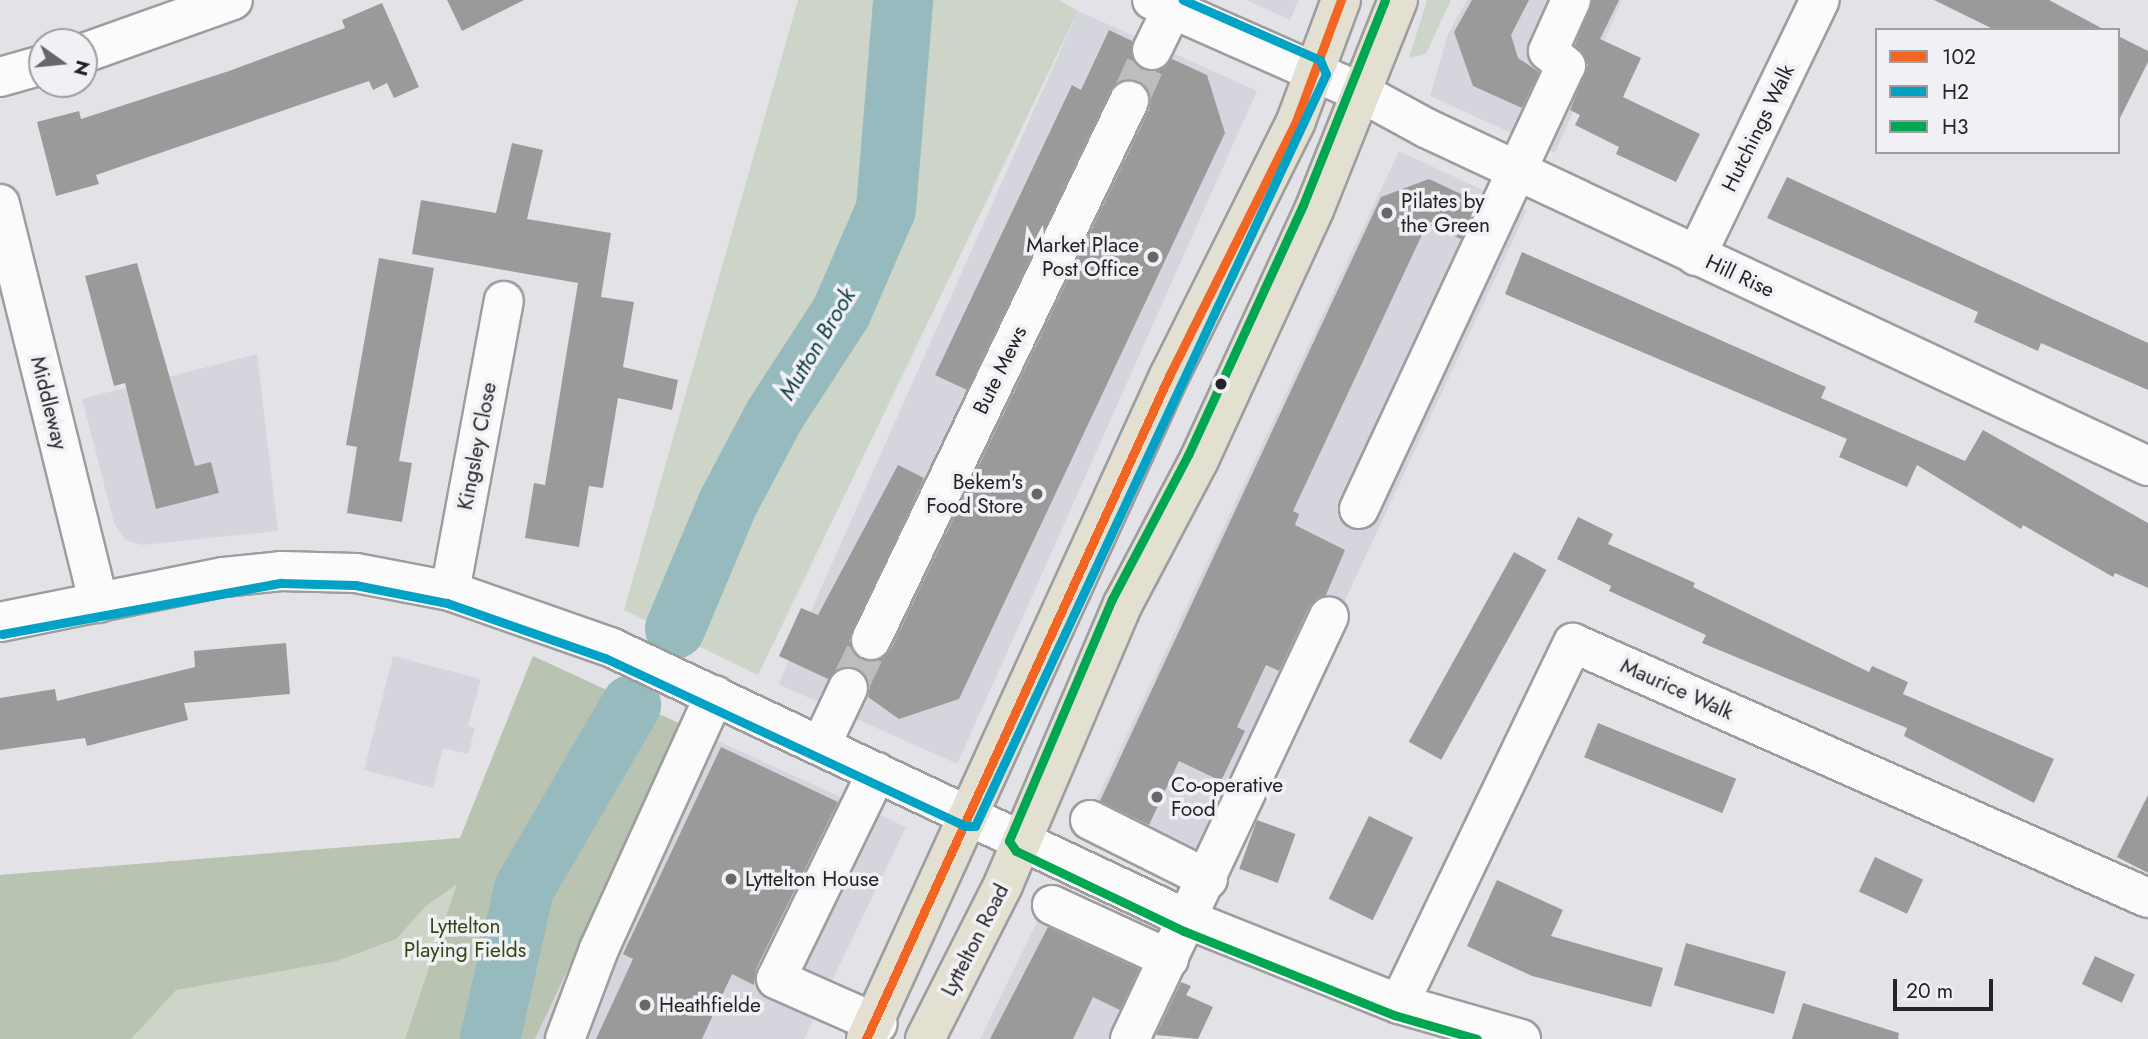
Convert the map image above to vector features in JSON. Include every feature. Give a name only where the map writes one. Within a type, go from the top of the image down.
[{"type":"highway","points":[[872,1032],[995,827],[1165,531],[1314,210],[1336,81],[1342,0]]},
{"type":"highway","points":[[995,827],[1169,376],[1287,138],[1336,81],[1398,0]]},
{"type":"highway","name":"Lyttelton Road","points":[[925,1039],[995,827]]},
{"type":"street","points":[[98,48],[233,0]]},
{"type":"street","points":[[1359,509],[1566,66],[1548,51],[1572,0]]},
{"type":"street","name":"Hutchings Walk","points":[[1696,256],[1821,0]]},
{"type":"street","points":[[1152,50],[1162,5]]},
{"type":"street","name":"Hill Rise","points":[[1162,5],[1336,81],[1696,256],[2148,466]]},
{"type":"street","points":[[0,77],[28,69]]},
{"type":"street","name":"Bute Mews","points":[[871,640],[1129,101]]},
{"type":"street","name":"Middleway","points":[[0,204],[99,603]]},
{"type":"street","name":"Kingsley Close","points":[[450,591],[504,301]]},
{"type":"street","points":[[0,622],[281,571],[356,573],[450,591],[581,635],[715,695],[1189,919],[1399,1004],[1521,1039]]},
{"type":"street","points":[[1129,1039],[1208,879],[1329,617]]},
{"type":"street","name":"Maurice Walk","points":[[1399,1004],[1573,643],[2148,898]]},
{"type":"street","points":[[821,745],[848,688]]},
{"type":"street","points":[[565,1039],[599,949],[715,695]]},
{"type":"street","points":[[872,1032],[776,979],[877,772]]},
{"type":"street","points":[[1090,820],[1208,879]]},
{"type":"street","points":[[1052,905],[1170,959]]},
{"type":"shaded area","points":[[1246,0],[1299,0],[1290,20]]},
{"type":"shaded area","points":[[1467,0],[1622,0],[1555,153],[1430,96],[1448,34]]},
{"type":"shaded area","points":[[1078,11],[1257,91],[957,764],[778,684]]},
{"type":"shaded area","points":[[1399,151],[1527,211],[1210,890],[1082,831]]},
{"type":"shaded area","points":[[257,354],[278,531],[142,545],[125,540],[114,523],[82,399]]},
{"type":"shaded area","points":[[393,656],[481,679],[468,726],[475,728],[468,754],[443,748],[433,788],[364,770]]},
{"type":"shaded area","points":[[683,725],[906,827],[804,1039],[535,1039]]},
{"type":"shaded area","points":[[1049,897],[1165,953],[1122,1039],[980,1039]]},
{"type":"green space","points":[[798,0],[1059,0],[1078,11],[758,675],[624,610]]},
{"type":"green space","points":[[1427,0],[1451,0],[1426,54],[1409,58]]},
{"type":"green space","name":"Lyttelton Playing Fields","points":[[533,656],[535,1039],[0,1039],[0,875],[460,838]]},
{"type":"green space","name":"Lyttelton Playing Fields","points":[[533,656],[683,725],[535,1039],[405,1039],[457,884],[426,906],[396,939],[337,961],[176,990],[131,1039],[0,1039],[0,875],[460,838]]},
{"type":"building","points":[[447,0],[524,0],[462,31]]},
{"type":"building","points":[[1472,0],[1529,0],[1511,35],[1518,58],[1539,72],[1522,108],[1473,86],[1454,32]]},
{"type":"building","points":[[1592,0],[1619,0],[1600,39],[1641,58],[1623,97],[1700,134],[1676,182],[1616,154],[1619,147],[1575,125],[1580,115],[1570,110],[1588,65],[1575,45]]},
{"type":"building","points":[[1934,0],[2049,0],[2101,28],[1991,28]]},
{"type":"building","points":[[382,3],[419,87],[394,98],[387,83],[373,90],[369,81],[96,175],[99,184],[56,196],[37,122],[79,111],[81,119],[229,71],[345,28],[342,20]]},
{"type":"building","points":[[1109,30],[1132,41],[1134,62],[1143,70],[1164,68],[1172,59],[1207,75],[1225,133],[959,699],[899,719],[868,697],[870,686],[858,669],[846,666],[828,679],[779,656],[801,608],[818,615],[898,465],[924,478],[849,641],[862,660],[883,658],[891,649],[1149,110],[1151,99],[1139,82],[1127,79],[1110,91],[967,390],[935,375],[1072,85],[1081,90]]},
{"type":"building","points":[[2120,37],[2148,51],[2148,62],[2120,118]]},
{"type":"building","points":[[512,143],[543,150],[527,219],[611,233],[601,297],[634,302],[623,367],[678,380],[672,410],[618,398],[603,488],[589,486],[579,547],[525,538],[534,483],[545,485],[578,283],[412,254],[421,200],[496,213]]},
{"type":"building","points":[[1787,177],[2148,343],[2148,390],[2041,343],[2038,351],[1974,322],[1978,312],[1767,218]]},
{"type":"building","points":[[1429,179],[1478,202],[1461,239],[1427,224],[1293,511],[1299,514],[1295,525],[1345,550],[1326,595],[1309,607],[1279,671],[1266,665],[1237,727],[1245,731],[1221,781],[1179,761],[1149,825],[1100,801],[1381,197]]},
{"type":"building","points":[[1522,252],[1826,387],[1821,398],[1965,461],[1983,430],[2148,523],[2148,588],[2115,573],[2113,577],[2023,525],[2021,529],[1917,465],[1907,487],[1839,457],[1847,439],[1505,294]]},
{"type":"building","points":[[379,258],[434,268],[399,461],[412,463],[402,522],[347,513],[357,447],[346,445]]},
{"type":"building","points":[[137,263],[195,466],[211,462],[219,493],[156,509],[125,383],[114,386],[85,276]]},
{"type":"building","points":[[1578,517],[1613,534],[1608,544],[1695,583],[1693,587],[1869,672],[1872,666],[1908,682],[1903,694],[2054,759],[2034,803],[1904,736],[1907,728],[1702,643],[1706,635],[1609,591],[1611,586],[1557,559]]},
{"type":"building","points":[[1514,552],[1546,570],[1441,760],[1409,742]]},
{"type":"building","points":[[286,643],[290,694],[184,703],[188,720],[87,746],[85,738],[0,750],[0,698],[55,689],[57,701],[195,667],[194,651]]},
{"type":"building","points":[[1598,723],[1736,779],[1722,813],[1584,757]]},
{"type":"building","name":"Lyttelton House","points":[[721,747],[838,802],[756,969],[754,985],[732,974],[702,1039],[596,1039],[633,959],[623,954]]},
{"type":"building","points":[[2148,795],[2148,873],[2117,857]]},
{"type":"building","points":[[1369,816],[1413,837],[1373,920],[1329,899]]},
{"type":"building","points":[[1257,820],[1296,834],[1278,883],[1239,869]]},
{"type":"building","points":[[1875,857],[1923,879],[1907,914],[1859,891]]},
{"type":"building","points":[[1497,880],[1563,910],[1551,936],[1663,968],[1651,1007],[1532,976],[1467,946]]},
{"type":"building","points":[[1048,927],[1139,969],[1120,1010],[1093,997],[1073,1039],[990,1039]]},
{"type":"building","points":[[1686,943],[1786,972],[1774,1014],[1674,985]]},
{"type":"building","points":[[2095,956],[2135,975],[2122,1003],[2082,984]]},
{"type":"building","points":[[1181,982],[1191,986],[1186,995],[1213,1007],[1198,1039],[1156,1035]]},
{"type":"building","points":[[1803,1003],[1899,1033],[1898,1039],[1792,1039]]},
{"type":"waterway","name":"Mutton Brook","points":[[675,629],[728,503],[774,416],[841,313],[886,209],[903,0]]},
{"type":"waterway","name":"Mutton Brook","points":[[490,1039],[524,889],[631,705]]},
{"type":"tunnel","points":[[1129,101],[1152,50]]},
{"type":"tunnel","points":[[848,688],[871,640]]},
{"type":"transit line","name":"H2","points":[[2,634],[281,583],[355,585],[447,603],[605,658],[965,826],[975,826],[1326,74],[1320,60],[1183,0]]},
{"type":"transit line","name":"102","points":[[866,1039],[1169,376],[1296,121],[1341,0]]},
{"type":"transit line","name":"H3","points":[[1385,0],[1303,205],[1188,455],[1112,599],[1009,841],[1016,851],[1184,931],[1394,1015],[1477,1039]]},
{"type":"place","name":"Pilates by the Green","points":[[1387,213]]},
{"type":"place","name":"Market Place Post Office","points":[[1153,257]]},
{"type":"place","name":"Bekem's Food Store","points":[[1037,494]]},
{"type":"place","name":"Co-operative Food","points":[[1157,797]]},
{"type":"place","name":"Lyttelton House","points":[[731,879]]},
{"type":"place","name":"Heathfielde","points":[[645,1005]]}]
